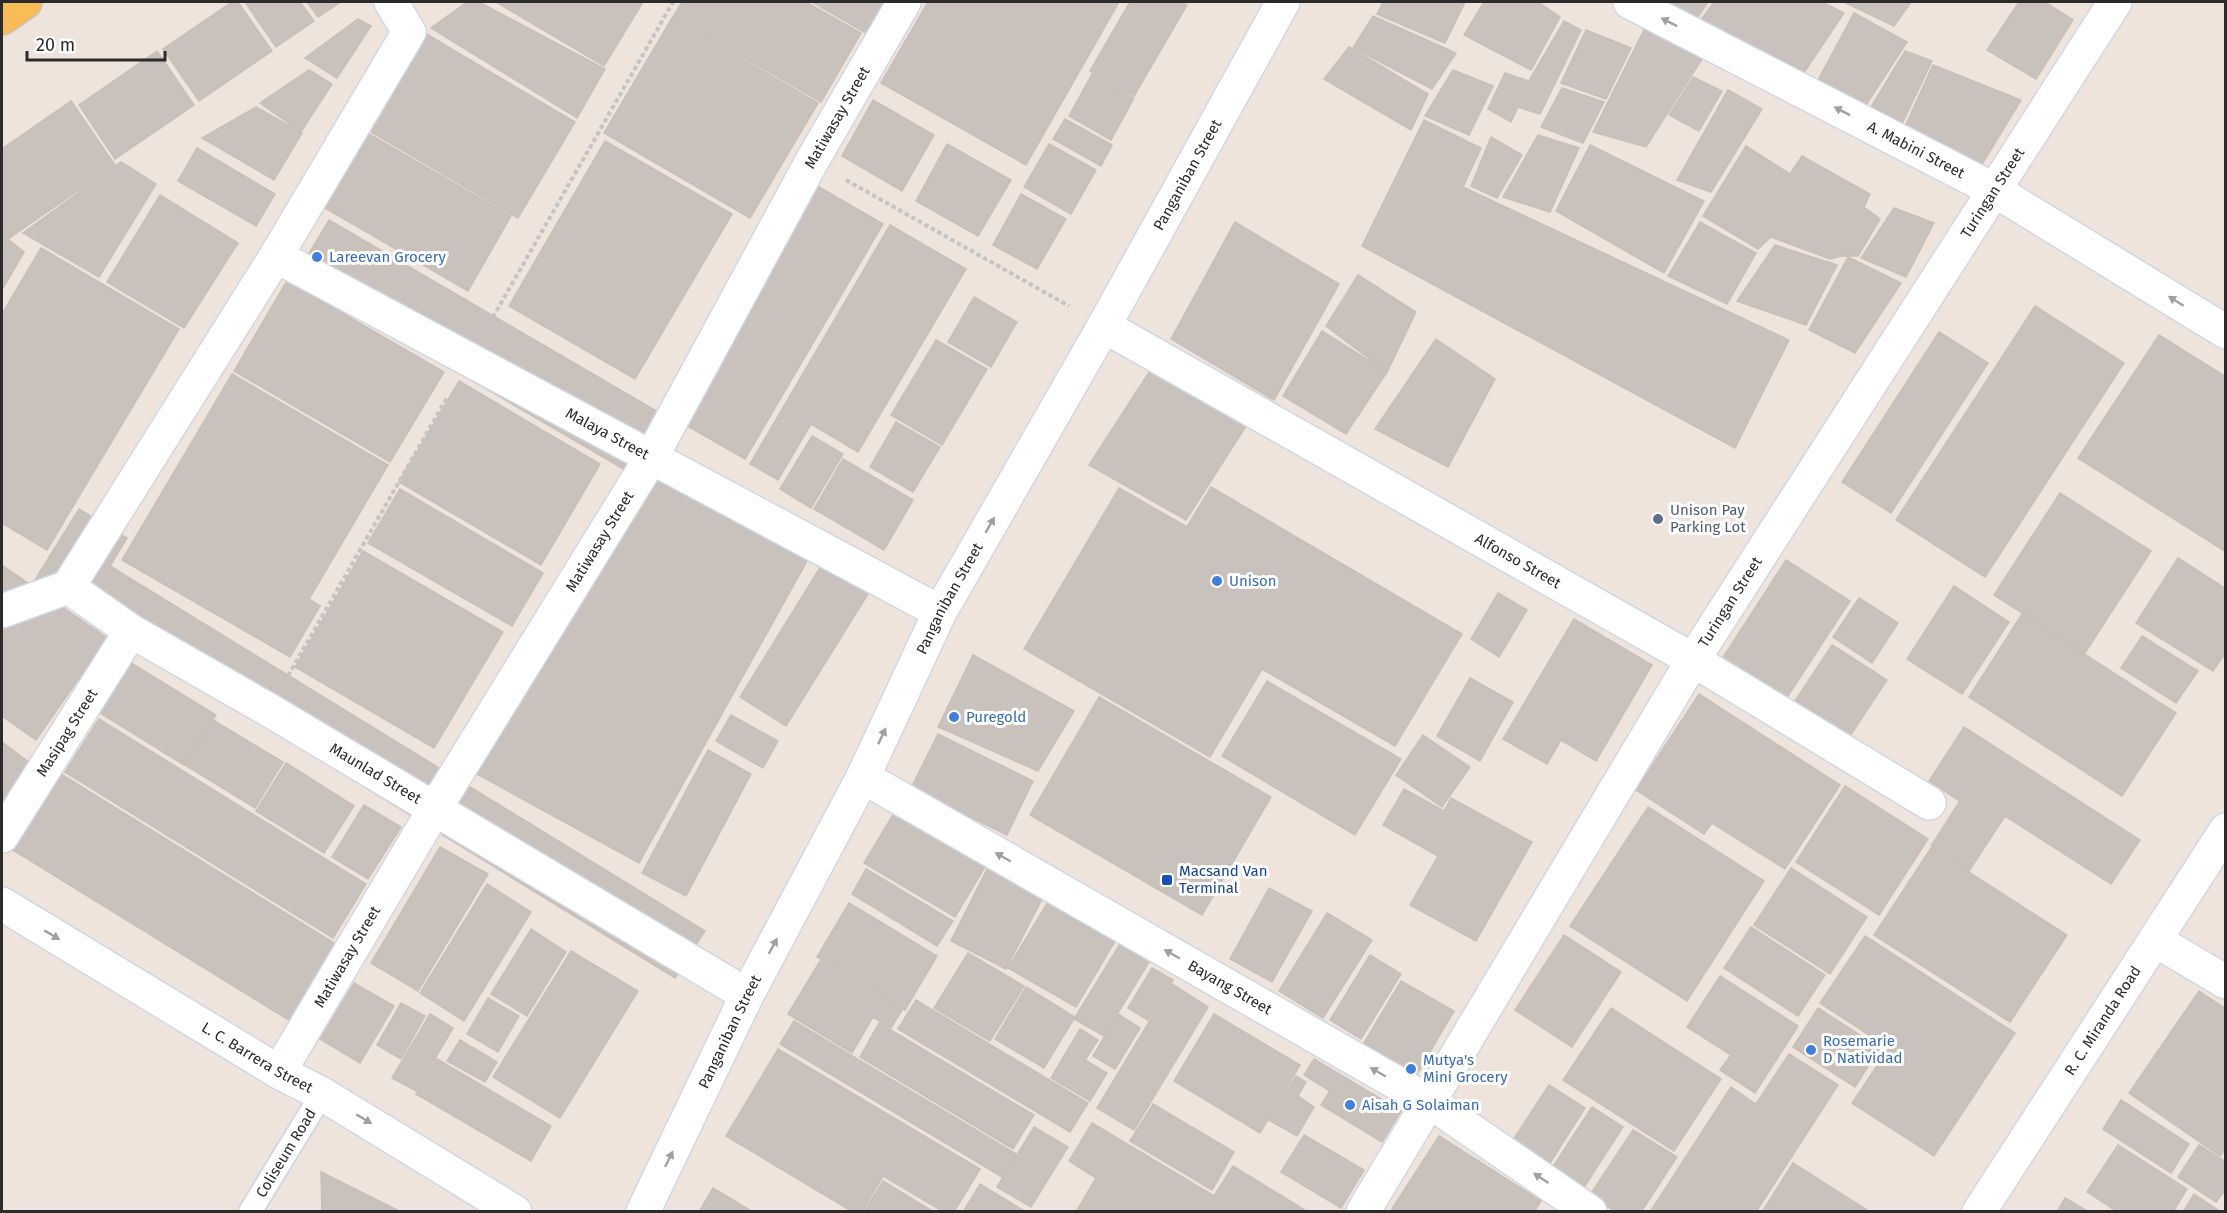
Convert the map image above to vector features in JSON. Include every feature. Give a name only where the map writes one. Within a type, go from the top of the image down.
[{"type":"main road","points":[[2,18],[25,2]]},
{"type":"street","points":[[2,611],[68,587],[276,256],[409,32],[391,2]]},
{"type":"street","name":"Matiwasay Street","points":[[279,1072],[434,810],[651,458],[812,161],[904,2]]},
{"type":"street","name":"Panganiban Street","points":[[644,1212],[747,995],[863,777],[940,612],[1104,326],[1283,2]]},
{"type":"street","name":"A. Mabini Street","points":[[1630,2],[1994,190],[2226,332]]},
{"type":"street","name":"Turingan Street","points":[[1363,1212],[1693,660],[2115,2]]},
{"type":"street","name":"Malaya Street","points":[[276,256],[940,612]]},
{"type":"street","name":"Alfonso Street","points":[[1104,326],[1693,660],[1929,803]]},
{"type":"street","name":"Maunlad Street","points":[[68,587],[131,631],[269,710],[747,995]]},
{"type":"street","name":"Masipag Street","points":[[2,836],[131,631]]},
{"type":"street","name":"Bayang Street","points":[[863,777],[1430,1102],[1590,1212]]},
{"type":"street","name":"R. C. Miranda Road","points":[[1979,1212],[2226,830]]},
{"type":"street","name":"L. C. Barrera Street","points":[[2,904],[516,1212]]},
{"type":"street","points":[[2155,940],[2226,982]]},
{"type":"lane","name":"Coliseum Road","points":[[250,1212],[322,1094]]},
{"type":"path","points":[[812,161],[1104,326]]},
{"type":"building","points":[[232,2],[238,2],[272,51],[199,101],[163,49]]},
{"type":"building","points":[[245,2],[300,2],[314,21],[276,47]]},
{"type":"building","points":[[307,2],[341,2],[318,17]]},
{"type":"building","points":[[467,2],[479,2],[605,69],[577,118],[431,28]]},
{"type":"building","points":[[496,2],[643,2],[604,66]]},
{"type":"building","points":[[682,2],[806,2],[861,33],[821,102],[673,17]]},
{"type":"building","points":[[812,2],[885,2],[866,33]]},
{"type":"building","points":[[928,2],[1119,2],[1026,165],[881,83]]},
{"type":"building","points":[[1130,2],[1181,2],[1187,5],[1134,96],[1090,71]]},
{"type":"building","points":[[1383,2],[1465,2],[1445,43],[1377,14]]},
{"type":"building","points":[[1484,2],[1538,2],[1560,17],[1531,70],[1464,35]]},
{"type":"building","points":[[1647,2],[1708,2],[1693,24]]},
{"type":"building","points":[[1714,2],[1822,2],[1844,13],[1803,74],[1700,21]]},
{"type":"building","points":[[1844,2],[1911,2],[1894,26]]},
{"type":"building","points":[[2019,2],[2045,2],[2073,20],[2036,79],[1987,50]]},
{"type":"building","points":[[1854,13],[1907,42],[1864,108],[1816,84]]},
{"type":"building","points":[[1373,16],[1456,53],[1432,89],[1353,48]]},
{"type":"building","points":[[672,18],[818,103],[750,218],[604,133]]},
{"type":"building","points":[[358,19],[371,26],[337,78],[305,58]]},
{"type":"building","points":[[1564,21],[1581,30],[1540,114],[1518,107],[1511,122],[1488,109],[1505,73],[1529,81]]},
{"type":"building","points":[[1646,26],[1702,59],[1646,147],[1593,132]]},
{"type":"building","points":[[1586,30],[1631,48],[1606,99],[1561,83]]},
{"type":"building","points":[[423,32],[575,122],[518,218],[366,129]]},
{"type":"building","points":[[1349,47],[1428,94],[1411,130],[1324,79]]},
{"type":"building","points":[[157,51],[194,105],[115,159],[79,105]]},
{"type":"building","points":[[1905,51],[1932,61],[1900,128],[1868,112]]},
{"type":"building","points":[[1933,65],[2021,100],[1978,171],[1904,129]]},
{"type":"building","points":[[309,70],[332,84],[301,132],[260,103]]},
{"type":"building","points":[[1453,70],[1493,86],[1469,135],[1425,116]]},
{"type":"building","points":[[1092,74],[1134,98],[1111,140],[1069,116]]},
{"type":"building","points":[[1693,77],[1722,91],[1699,131],[1669,115]]},
{"type":"building","points":[[1562,88],[1604,102],[1583,143],[1541,127]]},
{"type":"building","points":[[1728,90],[1762,109],[1711,192],[1677,180]]},
{"type":"building","points":[[873,100],[934,135],[902,191],[842,156]]},
{"type":"building","points":[[71,101],[115,165],[2,243],[2,149]]},
{"type":"building","points":[[256,107],[302,133],[274,180],[202,138]]},
{"type":"building","points":[[1065,119],[1112,145],[1101,166],[1053,139]]},
{"type":"building","points":[[1424,120],[1481,148],[1463,187],[1789,340],[1735,448],[1362,246]]},
{"type":"building","points":[[369,134],[511,216],[468,291],[325,208]]},
{"type":"building","points":[[1538,135],[1579,148],[1550,212],[1503,197]]},
{"type":"building","points":[[1491,137],[1522,155],[1497,198],[1471,186]]},
{"type":"building","points":[[605,141],[732,214],[635,379],[509,306]]},
{"type":"building","points":[[947,144],[1011,180],[978,236],[916,201]]},
{"type":"building","points":[[1049,144],[1096,170],[1071,214],[1024,187]]},
{"type":"building","points":[[1590,145],[1704,201],[1664,273],[1556,211]]},
{"type":"building","points":[[1746,146],[1790,174],[1802,156],[1870,194],[1864,207],[1880,219],[1858,256],[1841,256],[1830,259],[1771,237],[1758,249],[1703,216]]},
{"type":"building","points":[[197,148],[275,194],[256,226],[178,181]]},
{"type":"building","points":[[121,162],[156,184],[99,277],[23,233]]},
{"type":"building","points":[[814,184],[883,224],[745,459],[675,419]]},
{"type":"building","points":[[1021,194],[1066,219],[1037,269],[993,245]]},
{"type":"building","points":[[160,195],[238,243],[184,328],[107,282]]},
{"type":"building","points":[[1894,208],[1934,223],[1906,277],[1861,258]]},
{"type":"building","points":[[329,220],[665,416],[632,474],[295,277]]},
{"type":"building","points":[[1235,222],[1339,284],[1274,400],[1171,339]]},
{"type":"building","points":[[1700,222],[1756,253],[1727,304],[1668,276]]},
{"type":"building","points":[[890,225],[966,269],[858,452],[811,424],[778,480],[750,464]]},
{"type":"building","points":[[9,240],[24,252],[2,290],[2,246]]},
{"type":"building","points":[[1775,245],[1837,265],[1806,325],[1737,301]]},
{"type":"building","points":[[41,248],[179,329],[47,550],[2,523],[2,314]]},
{"type":"building","points":[[1848,257],[1901,283],[1855,353],[1809,330]]},
{"type":"building","points":[[1358,275],[1416,312],[1387,372],[1326,326]]},
{"type":"building","points":[[287,281],[444,372],[390,462],[234,371]]},
{"type":"building","points":[[974,297],[1017,322],[991,367],[948,342]]},
{"type":"building","points":[[2035,306],[2124,363],[1985,577],[1896,520]]},
{"type":"building","points":[[1322,331],[1387,372],[1346,434],[1283,396]]},
{"type":"building","points":[[1939,332],[1988,363],[1891,513],[1842,482]]},
{"type":"building","points":[[2159,335],[2226,377],[2226,552],[2078,458]]},
{"type":"building","points":[[1436,339],[1495,379],[1448,467],[1375,429]]},
{"type":"building","points":[[936,340],[987,369],[942,445],[891,415]]},
{"type":"building","points":[[1153,366],[1250,420],[1186,520],[1089,465]]},
{"type":"building","points":[[232,374],[388,465],[309,599],[320,606],[290,657],[122,560]]},
{"type":"building","points":[[459,381],[600,464],[541,565],[399,482]]},
{"type":"building","points":[[896,422],[940,447],[913,492],[870,467]]},
{"type":"building","points":[[812,436],[843,454],[811,508],[780,489]]},
{"type":"building","points":[[843,459],[913,500],[884,550],[814,509]]},
{"type":"building","points":[[650,463],[812,552],[639,863],[477,774]]},
{"type":"building","name":"Unison","points":[[1211,487],[1462,634],[1395,746],[1262,669],[1210,757],[1024,649],[1119,488],[1187,527]]},
{"type":"building","points":[[400,489],[543,573],[512,626],[368,543]]},
{"type":"building","points":[[2060,493],[2151,551],[2085,653],[1994,595]]},
{"type":"building","points":[[79,509],[127,538],[110,566],[705,931],[675,978],[33,583]]},
{"type":"building","points":[[363,551],[503,632],[434,748],[295,667]]},
{"type":"building","points":[[2178,558],[2226,589],[2226,652],[2213,671],[2136,623]]},
{"type":"building","points":[[1786,560],[1850,601],[1786,699],[1722,659]]},
{"type":"building","points":[[2,565],[107,638],[36,740],[2,716]]},
{"type":"building","points":[[821,566],[868,594],[786,726],[740,697]]},
{"type":"building","points":[[1954,586],[2009,622],[1962,694],[1907,659]]},
{"type":"building","points":[[1498,593],[1527,610],[1499,657],[1471,639]]},
{"type":"building","points":[[1859,598],[1898,623],[1872,663],[1833,637]]},
{"type":"building","points":[[2022,614],[2176,713],[2122,796],[1969,697]]},
{"type":"building","points":[[1574,619],[1652,665],[1596,761],[1561,740],[1547,764],[1503,739]]},
{"type":"building","points":[[2142,636],[2198,671],[2176,703],[2121,668]]},
{"type":"building","points":[[1832,645],[1887,680],[1850,736],[1795,701]]},
{"type":"building","points":[[973,655],[1074,711],[1038,771],[938,727]]},
{"type":"building","points":[[131,663],[216,715],[184,765],[100,713]]},
{"type":"building","points":[[1470,678],[1513,702],[1480,761],[1437,736]]},
{"type":"building","points":[[1267,681],[1401,759],[1355,835],[1222,756]]},
{"type":"building","points":[[1699,694],[1840,785],[1785,869],[1712,823],[1704,834],[1636,790]]},
{"type":"building","points":[[1099,697],[1271,797],[1202,915],[1030,815]]},
{"type":"building","points":[[731,715],[778,741],[763,768],[716,741]]},
{"type":"building","points":[[99,719],[366,884],[333,938],[65,772]]},
{"type":"building","points":[[213,720],[283,762],[255,808],[185,765]]},
{"type":"building","points":[[1964,727],[2140,840],[2111,884],[2005,816],[1969,871],[1931,846],[1960,801],[1929,781]]},
{"type":"building","points":[[938,734],[1033,781],[1007,835],[911,788]]},
{"type":"building","points":[[1423,735],[1470,767],[1442,807],[1396,775]]},
{"type":"building","points":[[2,742],[34,766],[2,811]]},
{"type":"building","points":[[708,750],[751,774],[686,896],[642,873]]},
{"type":"building","points":[[286,763],[354,806],[324,853],[256,811]]},
{"type":"building","points":[[56,771],[339,946],[292,1022],[8,847]]},
{"type":"building","points":[[1845,786],[1928,839],[1879,915],[1796,862]]},
{"type":"building","points":[[1404,789],[1444,811],[1451,798],[1532,842],[1476,941],[1410,905],[1438,856],[1383,825]]},
{"type":"building","points":[[364,805],[401,827],[368,879],[332,857]]},
{"type":"building","points":[[1648,807],[1764,881],[1687,1001],[1570,926]]},
{"type":"building","points":[[894,813],[985,867],[955,917],[864,863]]},
{"type":"building","points":[[440,847],[488,874],[418,991],[371,963]]},
{"type":"building","points":[[1931,848],[2067,935],[2010,1022],[1874,935]]},
{"type":"building","points":[[989,865],[1045,893],[1006,969],[951,941]]},
{"type":"building","points":[[1791,868],[1867,917],[1830,974],[1754,925]]},
{"type":"building","points":[[866,869],[953,921],[937,946],[852,894]]},
{"type":"building","points":[[487,884],[531,912],[464,1021],[420,993]]},
{"type":"building","points":[[1269,888],[1312,911],[1272,982],[1230,959]]},
{"type":"building","points":[[1051,897],[1118,936],[1076,1007],[1008,968]]},
{"type":"building","points":[[849,903],[937,956],[905,1010],[817,957]]},
{"type":"building","points":[[1327,913],[1372,940],[1323,1018],[1279,991]]},
{"type":"building","points":[[1751,927],[1825,975],[1798,1016],[1724,968]]},
{"type":"building","points":[[531,929],[566,952],[527,1016],[491,994]]},
{"type":"building","points":[[1564,935],[1621,972],[1572,1047],[1515,1010]]},
{"type":"building","points":[[1865,936],[2015,1033],[1934,1156],[1852,1103],[1889,1048],[1820,1003]]},
{"type":"building","points":[[1123,939],[1152,957],[1104,1036],[1074,1019]]},
{"type":"building","points":[[571,951],[638,991],[560,1118],[493,1077]]},
{"type":"building","points":[[968,953],[1024,986],[990,1041],[934,1008]]},
{"type":"building","points":[[1370,955],[1401,974],[1361,1039],[1330,1020]]},
{"type":"building","points":[[820,961],[902,1010],[891,1028],[873,1017],[852,1053],[788,1014]]},
{"type":"building","points":[[1152,968],[1173,980],[1148,1020],[1128,1008]]},
{"type":"building","points":[[1720,976],[1798,1026],[1755,1093],[1720,1070],[1731,1055],[1687,1027]]},
{"type":"building","points":[[1401,981],[1454,1011],[1417,1074],[1364,1043]]},
{"type":"building","points":[[354,983],[394,1006],[360,1063],[320,1039]]},
{"type":"building","points":[[1172,984],[1208,1007],[1134,1130],[1097,1108]]},
{"type":"building","points":[[1026,987],[1075,1017],[1044,1068],[995,1039]]},
{"type":"building","points":[[2199,991],[2226,1009],[2226,1148],[2220,1156],[2129,1093]]},
{"type":"building","points":[[488,998],[519,1016],[498,1052],[467,1034]]},
{"type":"building","points":[[916,1000],[1088,1103],[1070,1132],[898,1029]]},
{"type":"building","points":[[401,1003],[425,1016],[401,1059],[377,1045]]},
{"type":"building","points":[[1611,1008],[1721,1079],[1674,1151],[1563,1080]]},
{"type":"building","points":[[1818,1008],[1880,1048],[1855,1087],[1793,1047]]},
{"type":"building","points":[[430,1014],[453,1028],[416,1091],[392,1078]]},
{"type":"building","points":[[1118,1014],[1140,1028],[1115,1069],[1093,1056]]},
{"type":"building","points":[[1214,1014],[1300,1065],[1260,1133],[1174,1081]]},
{"type":"building","points":[[794,1021],[1016,1154],[1002,1177],[780,1044]]},
{"type":"building","points":[[879,1023],[1034,1115],[1013,1149],[860,1057]]},
{"type":"building","points":[[1080,1029],[1098,1040],[1085,1060],[1107,1073],[1090,1101],[1051,1078]]},
{"type":"building","points":[[460,1040],[497,1062],[485,1082],[447,1061]]},
{"type":"building","points":[[778,1049],[980,1169],[954,1212],[944,1212],[883,1176],[862,1212],[853,1212],[726,1136]]},
{"type":"building","points":[[1789,1054],[1838,1085],[1756,1212],[1650,1212],[1731,1087],[1756,1104]]},
{"type":"building","points":[[437,1059],[551,1126],[531,1161],[416,1094]]},
{"type":"building","points":[[1314,1059],[1401,1111],[1382,1142],[1321,1105],[1330,1091],[1304,1075]]},
{"type":"building","points":[[1296,1076],[1306,1082],[1298,1096],[1314,1107],[1297,1136],[1269,1120]]},
{"type":"building","points":[[1549,1085],[1585,1108],[1550,1163],[1513,1140]]},
{"type":"building","points":[[2121,1100],[2189,1144],[2171,1173],[2103,1129]]},
{"type":"building","points":[[1153,1104],[1234,1152],[1212,1190],[1130,1141]]},
{"type":"building","points":[[1592,1107],[1623,1127],[1583,1189],[1552,1168]]},
{"type":"building","points":[[1092,1123],[1214,1196],[1233,1166],[1308,1212],[1076,1212],[1096,1178],[1069,1161]]},
{"type":"building","points":[[1034,1127],[1068,1147],[1031,1207],[997,1187]]},
{"type":"building","points":[[1633,1130],[1677,1157],[1641,1212],[1616,1212],[1590,1195]]},
{"type":"building","points":[[1304,1135],[1364,1170],[1341,1208],[1281,1172]]},
{"type":"building","points":[[1439,1136],[1541,1201],[1534,1212],[1390,1212]]},
{"type":"building","points":[[2118,1145],[2187,1189],[2173,1212],[2118,1212],[2087,1192]]},
{"type":"building","points":[[2199,1145],[2226,1162],[2226,1189],[2216,1202],[2178,1177]]},
{"type":"building","points":[[1793,1163],[1870,1212],[1762,1212]]},
{"type":"building","points":[[321,1172],[401,1212],[322,1212]]},
{"type":"building","points":[[883,1181],[934,1212],[864,1212]]},
{"type":"building","points":[[980,1184],[1026,1212],[963,1212]]},
{"type":"building","points":[[713,1188],[753,1212],[699,1212]]},
{"type":"building","points":[[2194,1194],[2221,1212],[2183,1212]]},
{"type":"building","points":[[2065,1198],[2089,1212],[2057,1212]]},
{"type":"place","name":"Lareevan Grocery","points":[[317,257]]},
{"type":"place","name":"Unison Pay Parking Lot","points":[[1658,519]]},
{"type":"place","name":"Unison","points":[[1217,581]]},
{"type":"place","name":"Puregold","points":[[954,717]]},
{"type":"place","name":"Macsand Van Terminal","points":[[1167,880]]},
{"type":"place","name":"Rosemarie D Natividad","points":[[1811,1050]]},
{"type":"place","name":"Mutya's Mini Grocery","points":[[1411,1069]]},
{"type":"place","name":"Aisah G Solaiman","points":[[1350,1105]]}]
